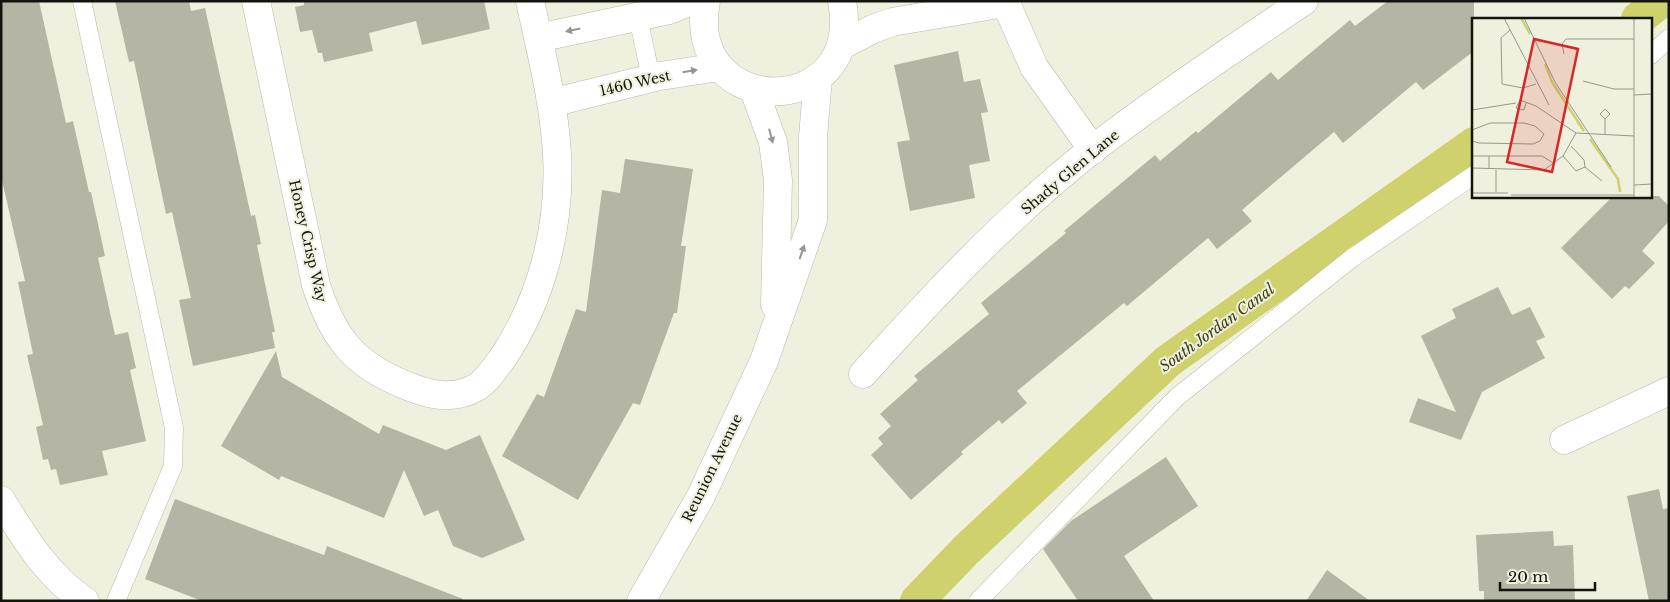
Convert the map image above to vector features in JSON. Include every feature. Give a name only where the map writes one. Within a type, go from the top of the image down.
[{"type":"street","name":"Honey Crisp Way","points":[[256,1],[316,285],[326,316],[342,342],[364,364],[395,382],[427,394],[445,396],[463,393],[477,387],[489,378],[513,342],[532,303],[546,258],[556,207],[557,154],[551,103]]},
{"type":"street","points":[[530,1],[551,103]]},
{"type":"street","points":[[538,38],[669,10],[691,1]]},
{"type":"street","points":[[706,1],[703,20],[707,44],[719,67],[735,81],[754,90],[777,93],[799,88],[818,77],[833,63],[842,45],[846,20],[842,1]]},
{"type":"street","name":"Shady Glen Lane","points":[[863,374],[924,307],[977,253],[1093,150],[1213,63],[1304,1]]},
{"type":"street","points":[[842,45],[872,29],[892,22],[907,11],[1005,2],[1034,67],[1093,150]]},
{"type":"street","name":"1460 West","points":[[551,103],[651,78],[719,67]]},
{"type":"street","name":"Reunion Avenue","points":[[641,601],[701,496],[764,360],[813,220],[813,137],[818,77]]},
{"type":"street","name":"Reunion Avenue","points":[[754,90],[773,142],[778,180],[774,332]]},
{"type":"street","points":[[1564,440],[1669,391]]},
{"type":"street","points":[[1,500],[31,549],[72,593],[85,601]]},
{"type":"lane","points":[[82,1],[174,428],[173,466],[116,601]]},
{"type":"lane","points":[[638,17],[651,78]]},
{"type":"lane","points":[[1652,54],[1669,38]]},
{"type":"lane","points":[[978,601],[1177,398],[1352,258],[1472,177]]},
{"type":"building","points":[[1,1],[39,1],[66,123],[73,121],[89,192],[91,192],[105,256],[98,258],[115,335],[128,332],[136,368],[130,370],[146,441],[102,451],[108,475],[60,485],[56,469],[51,470],[48,459],[43,460],[36,427],[43,425],[27,355],[33,354],[18,282],[25,281],[1,176]]},
{"type":"building","points":[[115,1],[189,1],[191,11],[205,8],[251,216],[255,215],[261,244],[257,245],[275,332],[272,332],[275,348],[193,366],[179,300],[191,298],[172,212],[166,214],[134,61],[129,62]]},
{"type":"building","points":[[304,1],[484,1],[490,29],[422,45],[416,21],[369,33],[373,51],[324,62],[322,53],[318,53],[312,30],[300,32],[295,7],[304,5]]},
{"type":"building","points":[[1388,1],[1474,1],[1472,53],[1423,90],[1416,82],[1343,143],[1334,132],[1242,210],[1252,221],[1217,249],[1208,238],[1127,306],[1124,303],[1017,391],[1027,403],[1002,424],[999,420],[961,452],[963,454],[911,500],[871,455],[883,444],[878,438],[891,426],[880,414],[918,380],[914,376],[989,314],[981,303],[1066,233],[1064,231],[1155,155],[1160,161],[1196,131],[1198,133],[1271,72],[1278,80],[1350,20],[1355,26]]},
{"type":"building","points":[[958,51],[964,82],[980,79],[988,112],[981,113],[990,161],[969,165],[975,198],[910,211],[897,142],[910,140],[894,65]]},
{"type":"building","points":[[625,159],[693,169],[681,246],[686,246],[677,313],[674,313],[640,405],[633,403],[578,500],[502,456],[537,394],[544,397],[576,309],[586,312],[602,190],[620,193]]},
{"type":"building","points":[[1652,196],[1659,196],[1669,206],[1669,221],[1642,251],[1655,263],[1629,289],[1625,286],[1612,299],[1561,248],[1611,198],[1652,198]]},
{"type":"building","points":[[1498,287],[1512,315],[1530,307],[1545,337],[1536,341],[1545,358],[1482,392],[1461,440],[1409,422],[1418,398],[1456,412],[1421,336],[1456,318],[1452,309]]},
{"type":"building","points":[[276,351],[282,377],[379,434],[383,425],[446,450],[480,435],[525,540],[482,558],[453,546],[438,510],[424,516],[404,470],[384,518],[281,476],[279,480],[221,446]]},
{"type":"building","points":[[1166,457],[1198,506],[1124,556],[1154,601],[1078,601],[1043,549],[1071,521]]},
{"type":"building","points":[[1659,489],[1663,509],[1669,508],[1669,601],[1649,601],[1627,496]]},
{"type":"building","points":[[175,499],[324,555],[327,546],[463,599],[462,601],[202,601],[145,579]]},
{"type":"building","points":[[1553,531],[1554,546],[1573,545],[1575,601],[1484,601],[1484,591],[1479,591],[1476,535]]},
{"type":"building","points":[[1327,570],[1370,601],[1306,601]]},
{"type":"waterway","name":"South Jordan Canal","points":[[1639,18],[1661,1]]},
{"type":"waterway","name":"South Jordan Canal","points":[[917,601],[966,550],[1168,361],[1472,145]]}]
